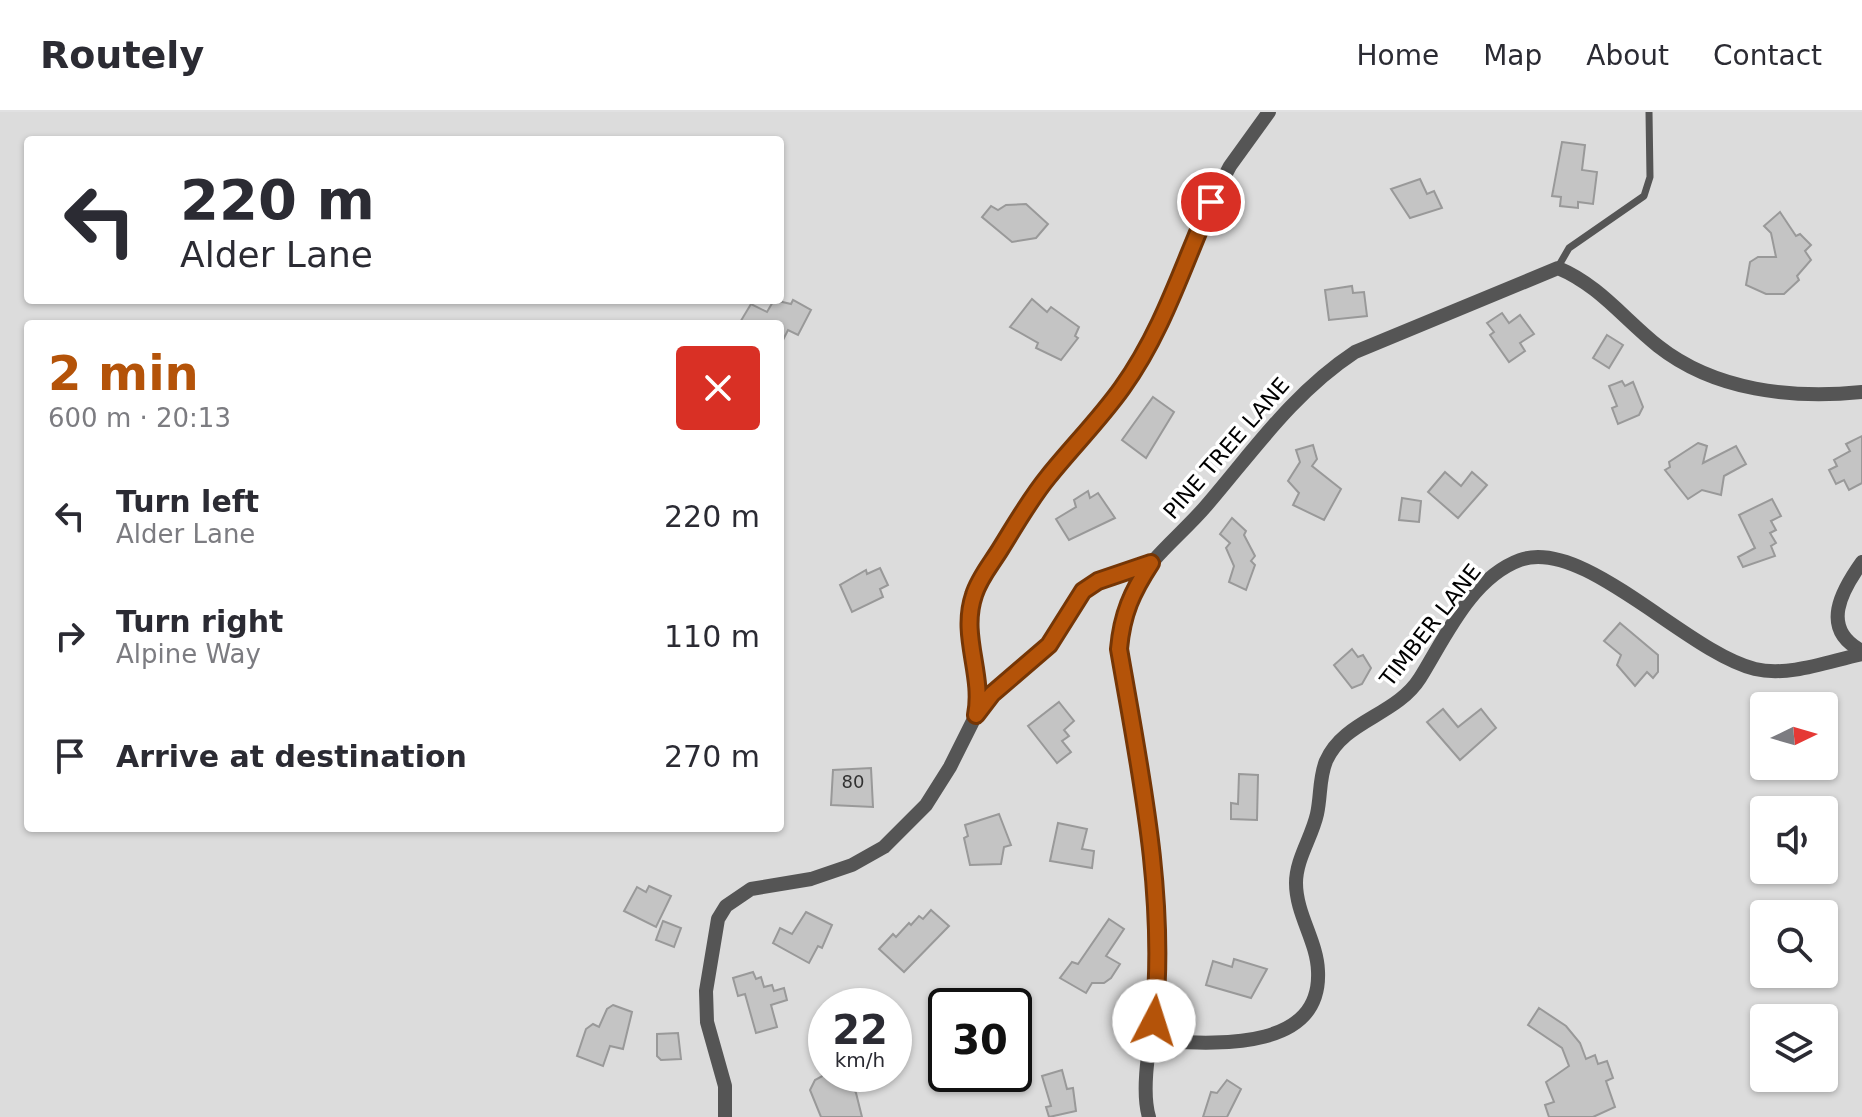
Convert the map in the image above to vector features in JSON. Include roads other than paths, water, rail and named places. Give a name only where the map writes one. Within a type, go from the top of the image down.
[{"type":"street","points":[[976,715],[979,698],[968,631],[975,591],[1045,480],[1121,389],[1142,358],[1168,308],[1179,273],[1211,202],[1230,166],[1269,112]]},
{"type":"street","points":[[1558,268],[1580,277],[1658,347],[1713,378],[1782,393],[1862,392]]},
{"type":"street","name":"PINE TREE LANE","points":[[1152,1041],[1159,955],[1153,864],[1119,649],[1122,618],[1129,598],[1151,563],[1206,506],[1289,404],[1325,372],[1388,335],[1558,268]]},
{"type":"street","name":"TIMBER LANE","points":[[1152,1041],[1238,1041],[1276,1035],[1296,1023],[1307,1010],[1315,995],[1318,972],[1296,883],[1317,814],[1327,760],[1337,743],[1356,726],[1378,717],[1403,699],[1418,682],[1446,632],[1478,591],[1504,568],[1538,556],[1574,563],[1719,655],[1758,670],[1785,671],[1862,652]]},
{"type":"street","points":[[1862,562],[1841,591],[1837,604],[1838,623],[1844,636],[1862,652]]},
{"type":"street","points":[[725,1117],[725,1086],[707,1022],[706,991],[718,919],[726,906],[751,889],[811,879],[852,865],[884,847],[926,805],[950,767],[976,715],[992,694],[1049,645],[1083,591],[1098,581],[1151,563]]},
{"type":"street","points":[[1149,1117],[1145,1087],[1152,1041]]},
{"type":"lane","points":[[1558,268],[1569,248],[1644,196],[1650,177],[1649,112]]}]
